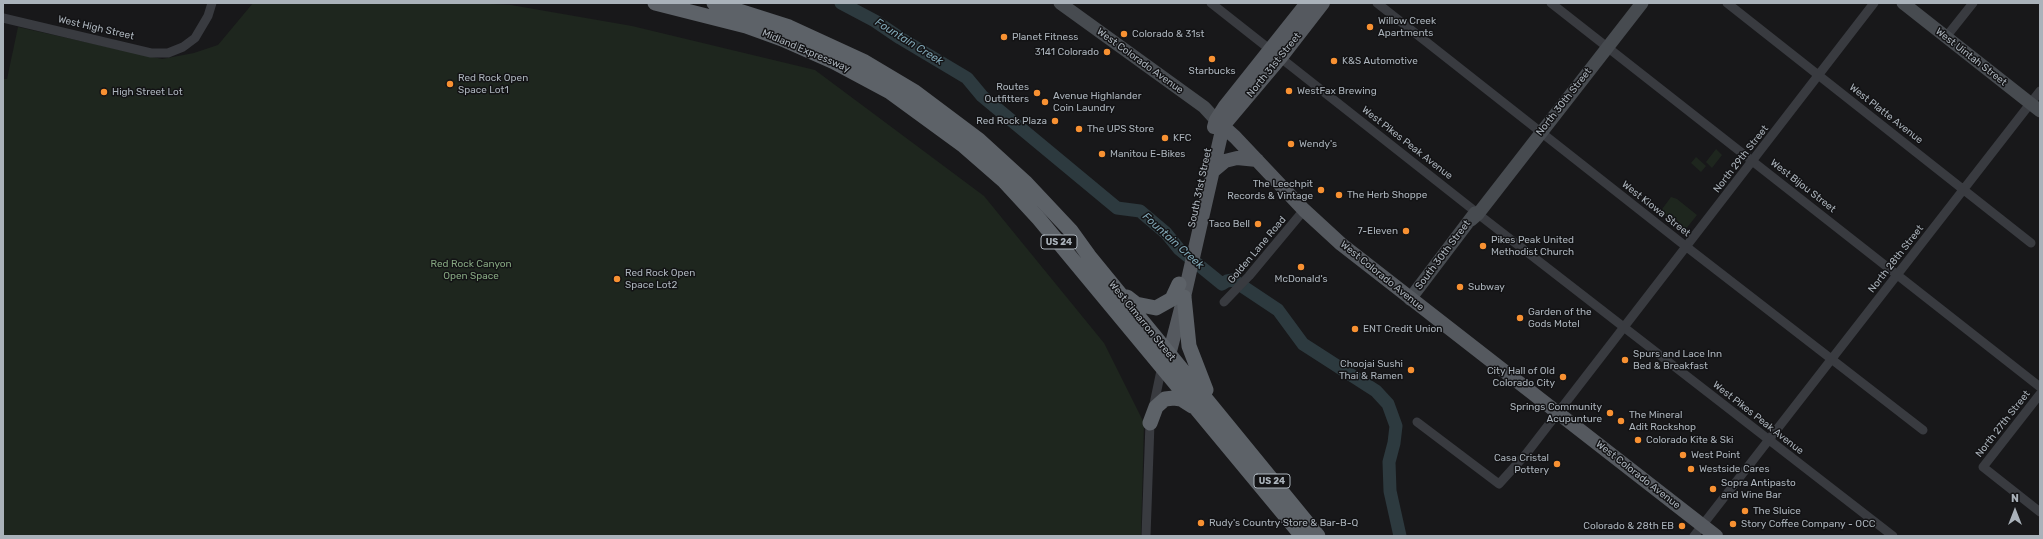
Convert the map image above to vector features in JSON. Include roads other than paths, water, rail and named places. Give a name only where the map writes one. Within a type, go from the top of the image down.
[{"type":"highway","name":"Midland Expressway","points":[[655,3],[732,22],[805,49],[852,70],[948,124]]},
{"type":"highway","name":"Midland Expressway","points":[[714,3],[789,27],[846,52],[903,84],[948,124]]},
{"type":"highway","name":"West Cimarron Street","points":[[948,124],[979,140],[1025,182],[1071,231],[1165,356],[1199,412],[1302,536]]},
{"type":"highway","name":"West Cimarron Street","points":[[948,124],[1022,200],[1219,416],[1318,536]]},
{"type":"highway","points":[[1089,256],[1136,304],[1156,308],[1172,299],[1184,281]]},
{"type":"highway","points":[[1184,281],[1187,337],[1191,355],[1199,377],[1219,416]]},
{"type":"highway","points":[[1150,423],[1156,407],[1165,399],[1174,398],[1181,400],[1199,412]]},
{"type":"main road","name":"West Colorado Avenue","points":[[1060,3],[1204,107],[1304,210],[1341,244],[1410,299],[1558,412],[1698,531],[1716,536]]},
{"type":"main road","name":"North 31st Street","points":[[1276,54],[1307,3]]},
{"type":"main road","name":"North 31st Street","points":[[1276,54],[1323,3]]},
{"type":"main road","name":"North 30th Street","points":[[1475,215],[1642,3]]},
{"type":"main road","name":"West Uintah Street","points":[[1903,3],[2035,108]]},
{"type":"main road","name":"South 31st Street","points":[[1165,356],[1184,281],[1220,123],[1276,54]]},
{"type":"main road","name":"South 31st Street","points":[[1193,241],[1213,171],[1220,123]]},
{"type":"main road","points":[[1213,171],[1225,160],[1237,158],[1257,160]]},
{"type":"main road","name":"South 30th Street","points":[[1410,299],[1475,215]]},
{"type":"street","name":"West High Street","points":[[3,18],[151,53],[168,53],[183,47],[196,38],[208,16],[212,3]]},
{"type":"street","name":"West Pikes Peak Avenue","points":[[1211,3],[1475,215],[1624,326],[1893,536]]},
{"type":"street","name":"West Kiowa Street","points":[[1377,3],[1923,430]]},
{"type":"street","name":"West Bijou Street","points":[[1551,3],[2040,387]]},
{"type":"street","name":"West Platte Avenue","points":[[1727,3],[2031,242]]},
{"type":"street","name":"North 29th Street","points":[[1417,422],[1499,484],[1526,454],[1874,3]]},
{"type":"street","points":[[1946,37],[1973,3]]},
{"type":"street","name":"North 28th Street","points":[[1698,531],[1964,190],[2035,108],[2040,91]]},
{"type":"street","name":"Golden Lane Road","points":[[1224,302],[1249,277],[1304,210]]},
{"type":"street","name":"South 31st Street","points":[[1146,536],[1150,423],[1165,356]]},
{"type":"street","name":"North 27th Street","points":[[2040,394],[1983,468],[2040,512]]},
{"type":"waterway","name":"Fountain Creek","points":[[841,3],[875,21],[900,38],[967,78],[982,96],[1117,208],[1140,211],[1166,233],[1179,249],[1222,284],[1233,280],[1278,310],[1303,344],[1376,391],[1388,404],[1396,426],[1394,443],[1389,462],[1390,491],[1400,536]]},
{"type":"place","name":"Willow Creek Apartments","points":[[1370,27]]},
{"type":"place","name":"Colorado & 31st","points":[[1124,34]]},
{"type":"place","name":"Planet Fitness","points":[[1004,37]]},
{"type":"place","name":"3141 Colorado","points":[[1107,52]]},
{"type":"place","name":"Starbucks","points":[[1212,59]]},
{"type":"place","name":"K&S Automotive","points":[[1334,61]]},
{"type":"place","name":"Red Rock Open Space Lot1","points":[[450,84]]},
{"type":"place","name":"WestFax Brewing","points":[[1289,91]]},
{"type":"place","name":"High Street Lot","points":[[104,92]]},
{"type":"place","name":"Routes Outfitters","points":[[1037,93]]},
{"type":"place","name":"Avenue Highlander Coin Laundry","points":[[1045,102]]},
{"type":"place","name":"Red Rock Plaza","points":[[1055,121]]},
{"type":"place","name":"The UPS Store","points":[[1079,129]]},
{"type":"place","name":"KFC","points":[[1165,138]]},
{"type":"place","name":"Wendy's","points":[[1291,144]]},
{"type":"place","name":"Manitou E-Bikes","points":[[1102,154]]},
{"type":"place","name":"The Leechpit Records & Vintage","points":[[1321,190]]},
{"type":"place","name":"The Herb Shoppe","points":[[1339,195]]},
{"type":"place","name":"Taco Bell","points":[[1258,224]]},
{"type":"place","name":"7-Eleven","points":[[1406,231]]},
{"type":"place","name":"Pikes Peak United Methodist Church","points":[[1483,246]]},
{"type":"place","name":"McDonald's","points":[[1301,267]]},
{"type":"place","name":"Red Rock Open Space Lot2","points":[[617,279]]},
{"type":"place","name":"Subway","points":[[1460,287]]},
{"type":"place","name":"Garden of the Gods Motel","points":[[1520,318]]},
{"type":"place","name":"ENT Credit Union","points":[[1355,329]]},
{"type":"place","name":"Spurs and Lace Inn Bed & Breakfast","points":[[1625,360]]},
{"type":"place","name":"Choojai Sushi Thai & Ramen","points":[[1411,370]]},
{"type":"place","name":"City Hall of Old Colorado City","points":[[1563,377]]},
{"type":"place","name":"Springs Community Acupunture","points":[[1610,413]]},
{"type":"place","name":"The Mineral Adit Rockshop","points":[[1621,421]]},
{"type":"place","name":"Colorado Kite & Ski","points":[[1638,440]]},
{"type":"place","name":"West Point","points":[[1683,455]]},
{"type":"place","name":"Casa Cristal Pottery","points":[[1557,464]]},
{"type":"place","name":"Westside Cares","points":[[1691,469]]},
{"type":"place","name":"Sopra Antipasto and Wine Bar","points":[[1713,489]]},
{"type":"place","name":"The Sluice","points":[[1745,511]]},
{"type":"place","name":"Rudy's Country Store & Bar-B-Q","points":[[1201,523]]},
{"type":"place","name":"Story Coffee Company - OCC","points":[[1733,524]]},
{"type":"place","name":"Colorado & 28th EB","points":[[1682,526]]},
{"type":"park label","name":"Red Rock Canyon Open Space","points":[[471,270]]}]
